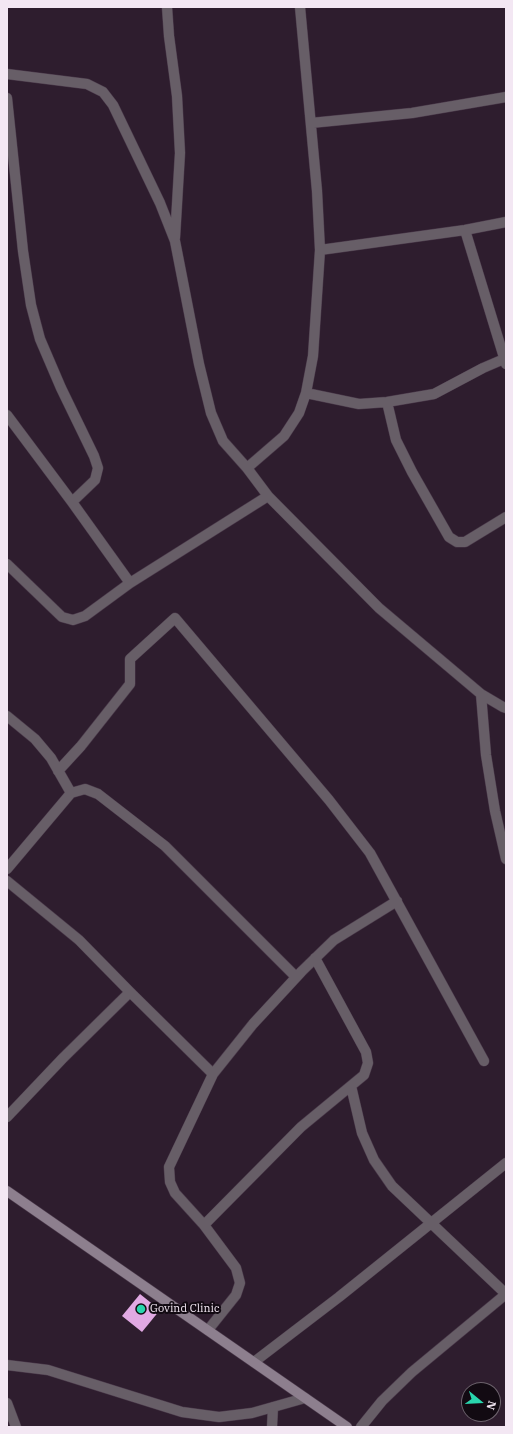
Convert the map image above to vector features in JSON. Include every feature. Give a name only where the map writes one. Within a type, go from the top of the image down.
[{"type":"street","points":[[167,7],[169,36],[177,96],[180,153],[175,241]]},
{"type":"street","points":[[247,468],[284,436],[299,413],[306,393],[313,356],[320,250],[317,191],[300,7]]},
{"type":"street","points":[[7,74],[87,84],[103,92],[116,112],[160,203],[175,241],[199,364],[211,413],[223,441],[247,468],[268,496],[379,608],[481,694],[506,708]]},
{"type":"street","points":[[7,98],[30,305],[40,339],[61,388],[94,456],[98,468],[95,480],[72,502]]},
{"type":"street","points":[[311,123],[412,113],[506,98]]},
{"type":"street","points":[[320,250],[464,230],[506,222]]},
{"type":"street","points":[[306,393],[359,404],[387,402],[434,394],[483,368],[505,362],[502,340],[464,230]]},
{"type":"street","points":[[387,402],[396,440],[448,537],[457,542],[464,542],[506,517]]},
{"type":"street","points":[[7,415],[130,583]]},
{"type":"street","points":[[7,564],[62,617],[73,620],[85,616],[130,583],[268,496]]},
{"type":"street","points":[[58,771],[82,746],[130,684],[130,659],[175,618],[329,800],[370,853],[484,1061]]},
{"type":"street","points":[[481,694],[486,755],[495,811],[505,853]]},
{"type":"street","points":[[7,716],[35,739],[50,758],[71,793]]},
{"type":"street","points":[[7,869],[71,793],[85,789],[98,794],[165,846],[296,977]]},
{"type":"street","points":[[7,881],[79,940],[213,1074]]},
{"type":"street","points":[[208,1330],[236,1295],[240,1283],[236,1268],[204,1225],[175,1193],[170,1182],[169,1167],[213,1074],[253,1024],[296,977],[334,940],[396,901]]},
{"type":"street","points":[[204,1225],[301,1127],[364,1075],[368,1062],[366,1052],[315,958]]},
{"type":"street","points":[[7,1117],[63,1058],[130,992]]},
{"type":"street","points":[[351,1086],[362,1133],[374,1160],[392,1186],[506,1294],[412,1372],[382,1401],[361,1427]]},
{"type":"street","points":[[254,1362],[432,1223],[506,1163]]},
{"type":"street","points":[[7,1191],[347,1427]]},
{"type":"street","points":[[7,1366],[48,1370],[182,1412],[219,1417],[252,1413],[306,1398]]},
{"type":"street","points":[[7,1403],[16,1427]]},
{"type":"street","points":[[272,1427],[273,1407]]},
{"type":"building","points":[[140,1294],[160,1310],[142,1332],[122,1316]]},
{"type":"place","name":"Govind Clinic","points":[[141,1309]]}]
